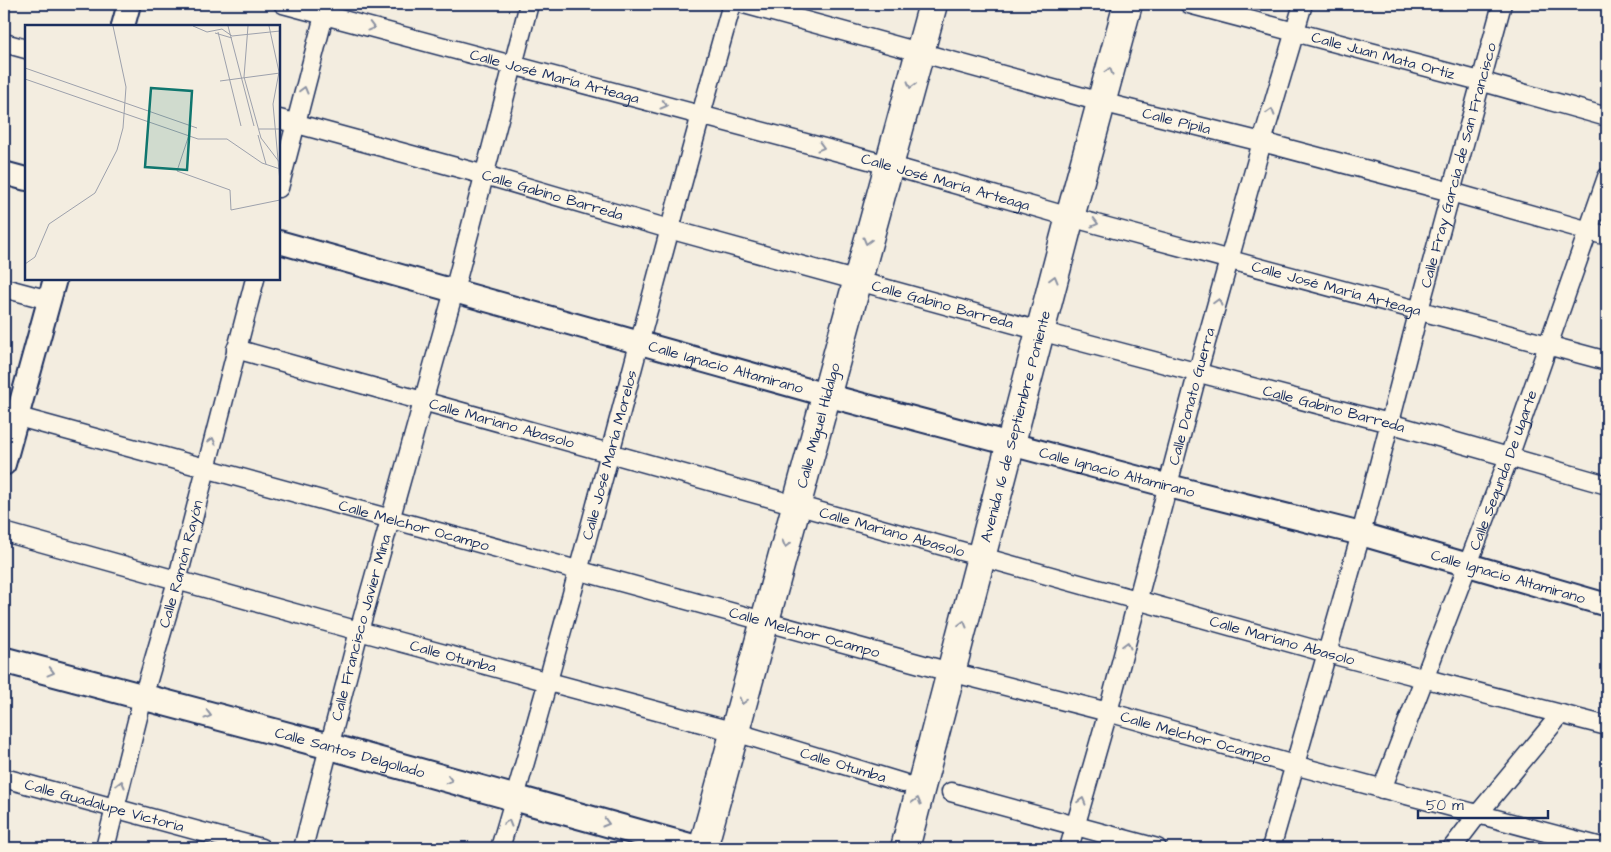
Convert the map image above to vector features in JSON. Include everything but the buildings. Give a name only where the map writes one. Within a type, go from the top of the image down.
[{"type":"main road","name":"Calle Miguel Hidalgo","points":[[702,848],[932,4]]},
{"type":"main road","name":"Avenida 16 de Septiembre Poniente","points":[[905,848],[950,671],[1128,4]]},
{"type":"main road","name":"Calle Santos Delgollado","points":[[4,660],[328,746],[695,848]]},
{"type":"street","points":[[124,25],[130,4]]},
{"type":"street","name":"Calle José María Arteaga","points":[[284,4],[326,9],[513,64],[888,165],[1070,217],[1607,361]]},
{"type":"street","name":"Calle Francisco Javier Mina","points":[[303,848],[328,746],[454,291],[529,4]]},
{"type":"street","name":"Calle José María Morelos","points":[[500,848],[548,682],[669,229],[732,4]]},
{"type":"street","name":"Calle Pípila","points":[[744,4],[1101,102],[1451,192],[1607,236]]},
{"type":"street","name":"Calle Juan Mata Ortíz","points":[[1189,4],[1480,81],[1607,117]]},
{"type":"street","name":"Calle Donato Guerra","points":[[1069,848],[1139,600],[1198,371],[1303,4]]},
{"type":"street","name":"Calle Fray García de San Francisco","points":[[1271,848],[1360,534],[1502,4]]},
{"type":"street","points":[[280,180],[287,121],[326,9]]},
{"type":"street","points":[[4,43],[25,49]]},
{"type":"street","name":"Calle Gabino Barreda","points":[[287,121],[485,175],[669,229],[1040,331],[1390,423],[1607,485]]},
{"type":"street","points":[[4,173],[25,179]]},
{"type":"street","name":"Calle Segunda De Ugarte","points":[[1382,789],[1509,457],[1607,177]]},
{"type":"street","name":"Calle Ignacio Altamirano","points":[[280,242],[639,344],[1169,486],[1360,534],[1607,605]]},
{"type":"street","name":"Calle Ramón Rayón","points":[[104,848],[177,581],[255,280]]},
{"type":"street","points":[[4,288],[52,289],[10,415],[4,464]]},
{"type":"street","name":"Calle Mariano Abasolo","points":[[236,349],[1327,653],[1607,726]]},
{"type":"street","name":"Calle Melchor Ocampo","points":[[10,415],[1605,848]]},
{"type":"street","name":"Calle Otumba","points":[[4,532],[359,631],[735,732],[903,783]]},
{"type":"street","points":[[1452,848],[1561,714]]},
{"type":"street","name":"Calle Guadalupe Victoria","points":[[4,778],[261,848]]},
{"type":"street","points":[[951,792],[1157,848]]}]
